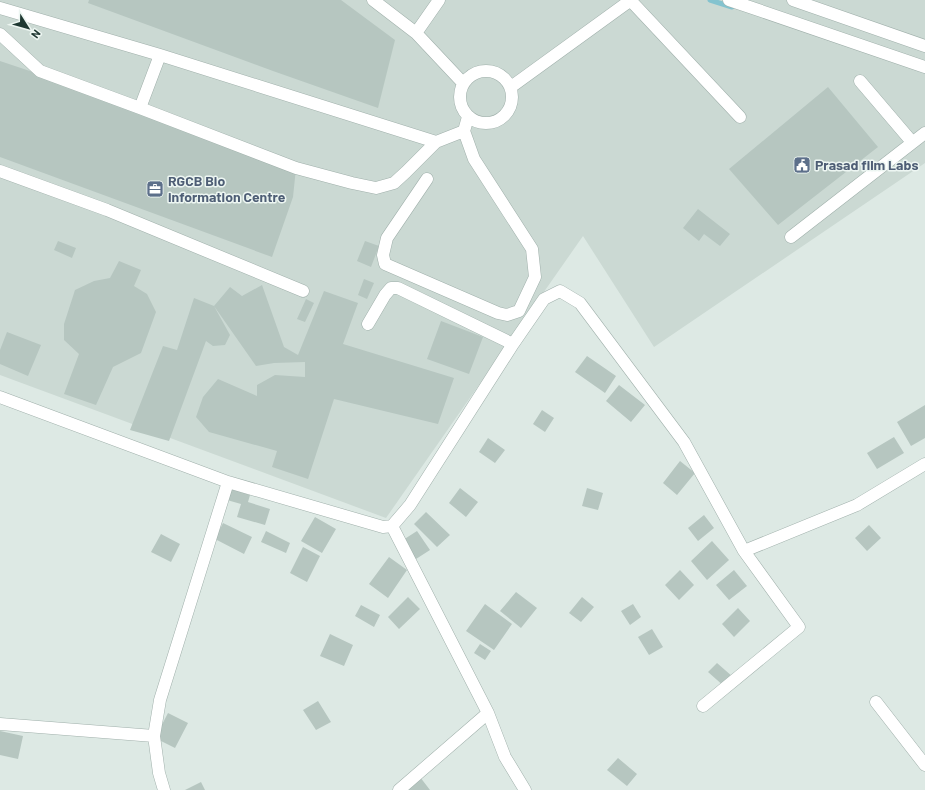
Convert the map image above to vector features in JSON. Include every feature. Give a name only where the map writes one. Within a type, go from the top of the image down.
[{"type":"street","points":[[373,0],[416,34],[463,83]]},
{"type":"street","points":[[416,34],[439,0]]},
{"type":"street","points":[[511,87],[631,0],[740,117]]},
{"type":"street","points":[[729,0],[925,67]]},
{"type":"street","points":[[792,0],[925,46]]},
{"type":"street","points":[[0,8],[160,55],[436,142]]},
{"type":"street","points":[[0,34],[40,71],[296,168],[352,183],[376,188],[394,183],[436,142],[464,131]]},
{"type":"street","points":[[140,108],[160,55]]},
{"type":"street","points":[[484,70],[500,74],[511,87],[512,104],[507,113],[501,119],[493,123],[475,122],[468,117],[462,109],[460,92],[463,83],[476,72],[484,70]]},
{"type":"street","points":[[860,81],[912,142]]},
{"type":"street","points":[[427,179],[387,238],[383,255],[385,264],[498,313],[507,315],[518,311],[535,277],[532,248],[474,159],[464,131],[468,117]]},
{"type":"street","points":[[791,237],[925,133]]},
{"type":"street","points":[[0,171],[107,210],[303,292]]},
{"type":"street","points":[[368,324],[385,295],[391,288],[398,288],[513,344]]},
{"type":"street","points":[[0,397],[228,482],[384,527],[392,526],[410,505],[513,344],[544,299],[560,291],[580,304],[684,442],[744,551],[799,627],[703,706]]},
{"type":"street","points":[[744,551],[857,506],[925,464]]},
{"type":"street","points":[[164,790],[159,773],[154,736],[160,700],[228,482]]},
{"type":"street","points":[[392,526],[488,713],[505,756],[525,790]]},
{"type":"street","points":[[876,702],[925,765]]},
{"type":"street","points":[[399,790],[488,713]]},
{"type":"street","points":[[0,724],[154,736]]},
{"type":"shaded area","points":[[0,0],[925,0],[925,163],[654,347],[583,236],[386,518],[0,375]]},
{"type":"building","points":[[89,0],[341,0],[395,40],[378,108],[88,3]]},
{"type":"building","points":[[0,61],[140,108],[296,168],[293,197],[272,257],[0,157]]},
{"type":"building","points":[[828,87],[878,147],[778,225],[729,169]]},
{"type":"building","points":[[698,209],[730,234],[720,246],[704,234],[699,241],[683,228]]},
{"type":"building","points":[[58,241],[76,248],[72,258],[54,250]]},
{"type":"building","points":[[365,241],[379,246],[371,267],[357,261]]},
{"type":"building","points":[[119,261],[141,270],[134,286],[147,294],[156,312],[141,353],[113,367],[96,405],[64,394],[79,354],[64,340],[64,324],[75,290],[94,281],[110,278]]},
{"type":"building","points":[[364,279],[374,283],[367,299],[358,295]]},
{"type":"building","points":[[262,285],[284,347],[298,355],[324,291],[358,303],[343,344],[454,378],[438,424],[334,399],[308,479],[272,467],[277,451],[209,432],[196,417],[203,397],[218,379],[257,396],[257,385],[275,375],[305,377],[305,362],[274,363],[256,366],[214,306],[230,287],[242,296]]},
{"type":"building","points":[[194,298],[214,306],[230,335],[225,345],[213,346],[206,341],[169,441],[130,430],[163,346],[177,350]]},
{"type":"building","points":[[306,299],[314,303],[305,322],[297,319]]},
{"type":"building","points":[[441,321],[483,337],[469,374],[427,359]]},
{"type":"building","points":[[7,332],[41,345],[28,376],[0,364],[0,350]]},
{"type":"building","points":[[587,356],[616,376],[605,393],[575,372]]},
{"type":"building","points":[[619,385],[645,405],[631,422],[606,401]]},
{"type":"building","points":[[925,405],[925,438],[911,446],[897,422]]},
{"type":"building","points":[[542,410],[554,418],[545,432],[533,424]]},
{"type":"building","points":[[894,437],[904,453],[877,469],[867,453]]},
{"type":"building","points":[[488,438],[505,450],[495,463],[479,452]]},
{"type":"building","points":[[680,461],[695,473],[677,495],[663,483]]},
{"type":"building","points":[[460,488],[478,502],[466,517],[449,503]]},
{"type":"building","points":[[587,488],[603,493],[598,510],[582,506]]},
{"type":"building","points":[[231,489],[250,495],[248,502],[270,509],[265,525],[237,517],[241,504],[227,500]]},
{"type":"building","points":[[426,512],[450,535],[437,547],[414,524]]},
{"type":"building","points":[[704,515],[714,528],[698,541],[688,528]]},
{"type":"building","points":[[315,517],[336,529],[322,553],[301,541]]},
{"type":"building","points":[[223,523],[252,537],[244,554],[215,539]]},
{"type":"building","points":[[869,525],[881,538],[867,551],[855,538]]},
{"type":"building","points":[[266,531],[290,543],[286,553],[261,542]]},
{"type":"building","points":[[417,531],[430,550],[416,559],[403,540]]},
{"type":"building","points":[[161,534],[180,544],[171,562],[151,552]]},
{"type":"building","points":[[712,541],[729,560],[707,580],[691,561]]},
{"type":"building","points":[[303,547],[320,556],[307,582],[290,573]]},
{"type":"building","points":[[389,557],[407,570],[388,598],[369,584]]},
{"type":"building","points":[[680,570],[694,585],[679,600],[665,585]]},
{"type":"building","points":[[734,570],[747,586],[729,600],[716,585]]},
{"type":"building","points":[[516,592],[537,608],[521,628],[500,611]]},
{"type":"building","points":[[408,597],[420,609],[399,629],[388,617]]},
{"type":"building","points":[[582,597],[594,607],[581,622],[569,613]]},
{"type":"building","points":[[485,604],[512,624],[494,650],[466,631]]},
{"type":"building","points":[[633,604],[641,617],[630,625],[621,611]]},
{"type":"building","points":[[361,605],[380,615],[374,627],[355,616]]},
{"type":"building","points":[[738,608],[750,621],[734,637],[722,624]]},
{"type":"building","points":[[652,629],[663,647],[649,655],[638,637]]},
{"type":"building","points":[[330,634],[353,645],[344,666],[320,656]]},
{"type":"building","points":[[480,644],[491,651],[485,660],[474,653]]},
{"type":"building","points":[[717,663],[733,677],[725,687],[708,672]]},
{"type":"building","points":[[318,701],[331,722],[316,730],[303,710]]},
{"type":"building","points":[[168,713],[188,723],[175,748],[155,738]]},
{"type":"building","points":[[0,731],[23,736],[18,759],[0,755]]},
{"type":"building","points":[[618,758],[637,774],[627,786],[607,770]]},
{"type":"building","points":[[420,777],[430,790],[404,790]]},
{"type":"building","points":[[201,782],[205,790],[185,790]]},
{"type":"waterway","points":[[710,0],[732,7]]},
{"type":"place","name":"Prasad film Labs","points":[[802,165]]},
{"type":"place","name":"RGCB Bio information Centre","points":[[155,189]]}]
